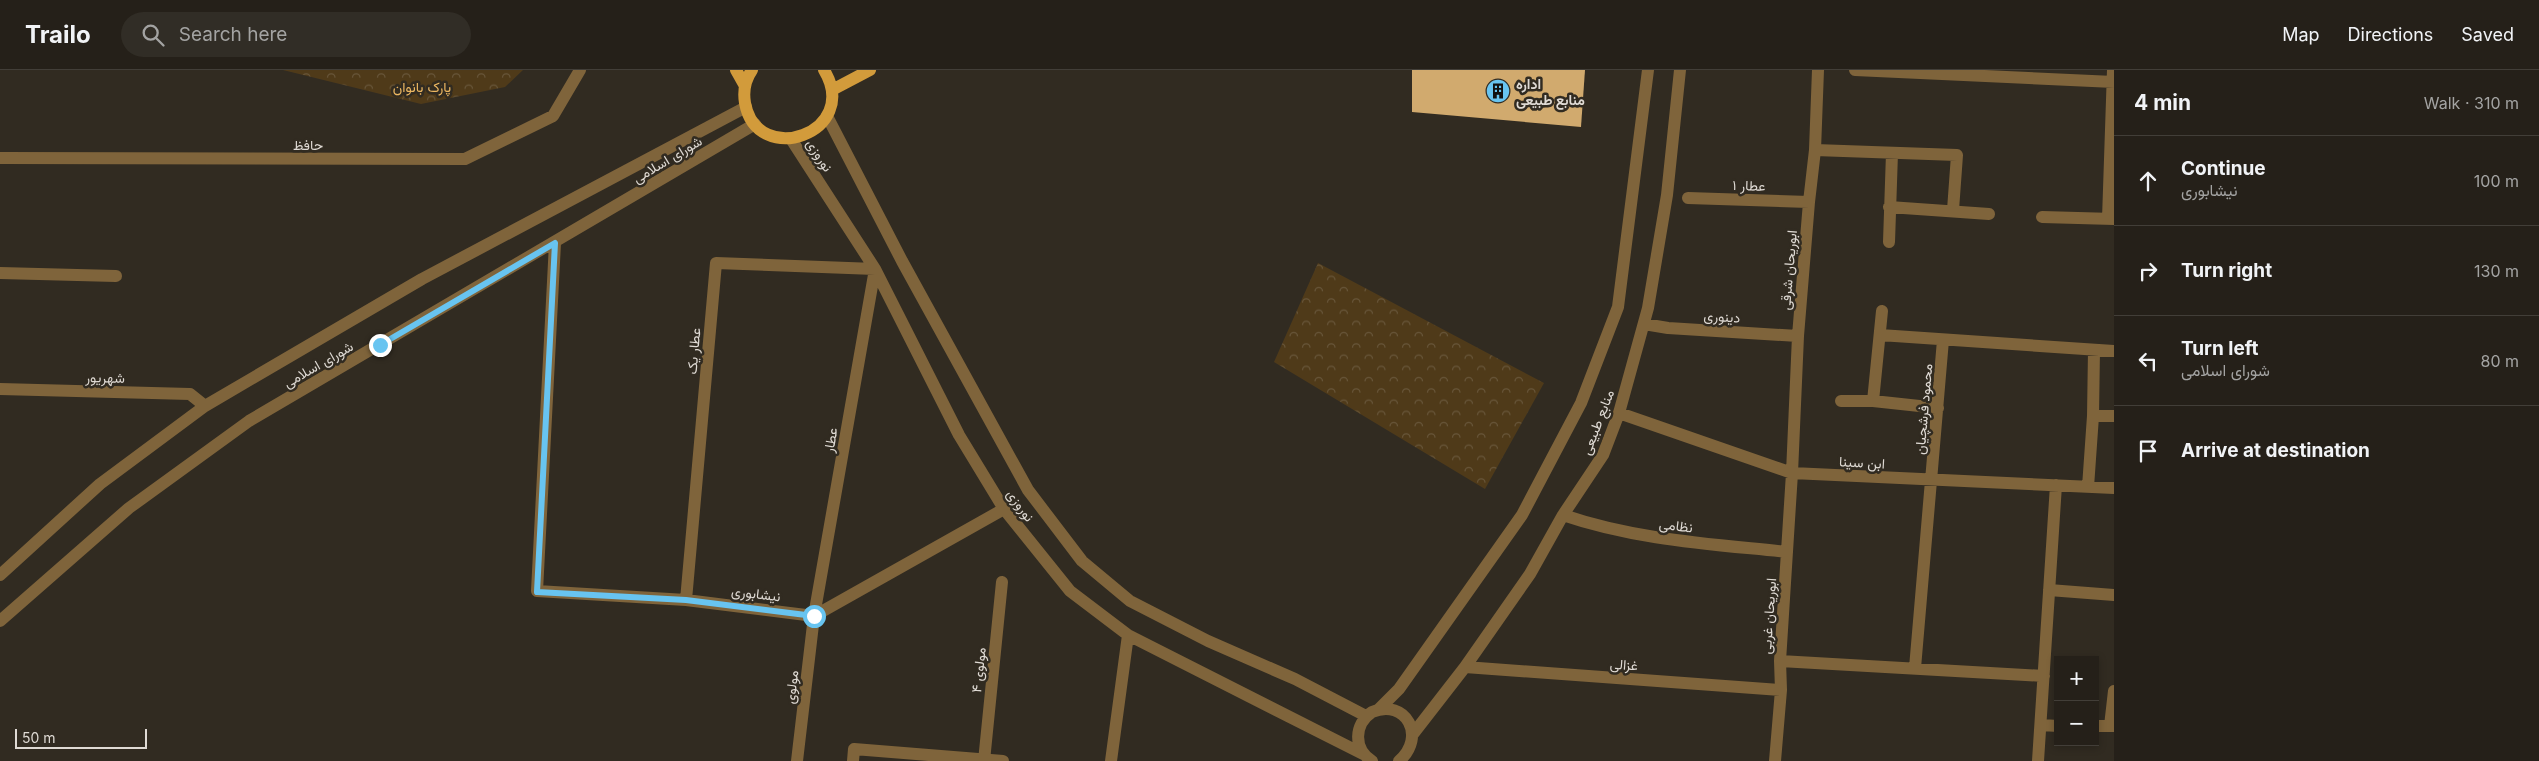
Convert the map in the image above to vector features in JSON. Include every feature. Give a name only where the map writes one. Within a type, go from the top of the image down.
[{"type":"main road","points":[[736,70],[745,86]]},
{"type":"main road","points":[[752,70],[745,86],[746,108],[755,124],[765,132],[778,138],[791,139],[806,136],[818,128],[827,116],[832,104],[832,90],[824,70]]},
{"type":"main road","points":[[832,90],[870,70]]},
{"type":"street","name":"حافظ","points":[[0,158],[465,158],[553,116],[580,70]]},
{"type":"street","name":"منابع طبیعی","points":[[1366,716],[1379,709],[1405,682],[1522,515],[1581,403],[1618,307],[1648,70]]},
{"type":"street","name":"منابع طبیعی","points":[[1399,761],[1407,754],[1412,745],[1413,734],[1464,667],[1530,574],[1564,515],[1603,455],[1619,414],[1648,308],[1667,195],[1680,70]]},
{"type":"street","name":"ابوریحان شرقی","points":[[1792,473],[1798,336],[1815,150],[1818,70]]},
{"type":"street","points":[[1855,70],[2113,78],[2111,219],[2042,217]]},
{"type":"street","name":"شورای اسلامی","points":[[0,575],[100,484],[205,406],[422,279],[746,108]]},
{"type":"street","name":"نوروزی","points":[[827,116],[906,270],[1028,490],[1082,562],[1130,602],[1208,641],[1295,679],[1366,716]]},
{"type":"street","name":"شورای اسلامی","points":[[0,621],[129,508],[250,421],[755,124]]},
{"type":"street","name":"نوروزی","points":[[791,139],[875,269],[959,435],[1004,509],[1070,591],[1128,635],[1368,757]]},
{"type":"street","points":[[1815,150],[1957,155],[1953,210]]},
{"type":"street","points":[[1889,242],[1892,153]]},
{"type":"street","name":"عطار ۱","points":[[1688,198],[1809,202]]},
{"type":"street","points":[[1890,206],[1989,214]]},
{"type":"street","name":"نیشابوری","points":[[555,243],[537,592],[686,600],[814,616]]},
{"type":"street","name":"عطار یک","points":[[686,600],[716,263],[875,269]]},
{"type":"street","name":"عطار","points":[[814,616],[875,269]]},
{"type":"street","points":[[0,273],[116,276]]},
{"type":"street","points":[[1873,402],[1882,311]]},
{"type":"street","name":"دینوری","points":[[1644,324],[1668,328],[1798,336]]},
{"type":"street","points":[[1880,335],[2114,351]]},
{"type":"street","name":"محمود فرشچیان","points":[[1915,668],[1943,340]]},
{"type":"street","points":[[2088,487],[2093,416],[2094,350]]},
{"type":"street","name":"شهریور","points":[[0,389],[190,394],[205,406]]},
{"type":"street","points":[[1841,401],[1938,408]]},
{"type":"street","name":"ابن سینا","points":[[1619,414],[1792,473],[2114,488]]},
{"type":"street","points":[[2093,416],[2114,416]]},
{"type":"street","name":"ابوریحان غربی","points":[[1775,761],[1781,690],[1780,661],[1792,473]]},
{"type":"street","points":[[2038,761],[2056,485]]},
{"type":"street","points":[[814,616],[1004,509]]},
{"type":"street","name":"نظامی","points":[[1564,515],[1594,525],[1659,538],[1787,552]]},
{"type":"street","name":"مولوی ۴","points":[[984,760],[1002,582]]},
{"type":"street","points":[[2049,590],[2114,595]]},
{"type":"street","name":"مولوی","points":[[797,761],[814,616]]},
{"type":"street","points":[[1111,761],[1128,635]]},
{"type":"street","points":[[1780,661],[2044,676]]},
{"type":"street","name":"غزالی","points":[[1464,667],[1781,690]]},
{"type":"street","points":[[2099,726],[2112,726],[2114,691]]},
{"type":"street","points":[[1379,709],[1391,709],[1402,714],[1410,722],[1413,734]]},
{"type":"street","points":[[1366,716],[1359,727],[1358,741],[1368,757]]},
{"type":"street","points":[[2040,725],[2054,726]]},
{"type":"street","points":[[853,755],[1003,761]]},
{"type":"green space","name":"پارک بانوان","points":[[283,70],[523,70],[505,87],[421,104]]},
{"type":"green space","points":[[1318,263],[1544,383],[1485,489],[1274,362]]},
{"type":"building","name":"اداره منابع طبیعی","points":[[1412,70],[1585,70],[1581,127],[1412,112]]},
{"type":"place","name":"اداره منابع طبیعی","points":[[1498,91]]},
{"type":"route","points":[[380,345],[555,243],[537,592],[686,600],[814,616]]}]
